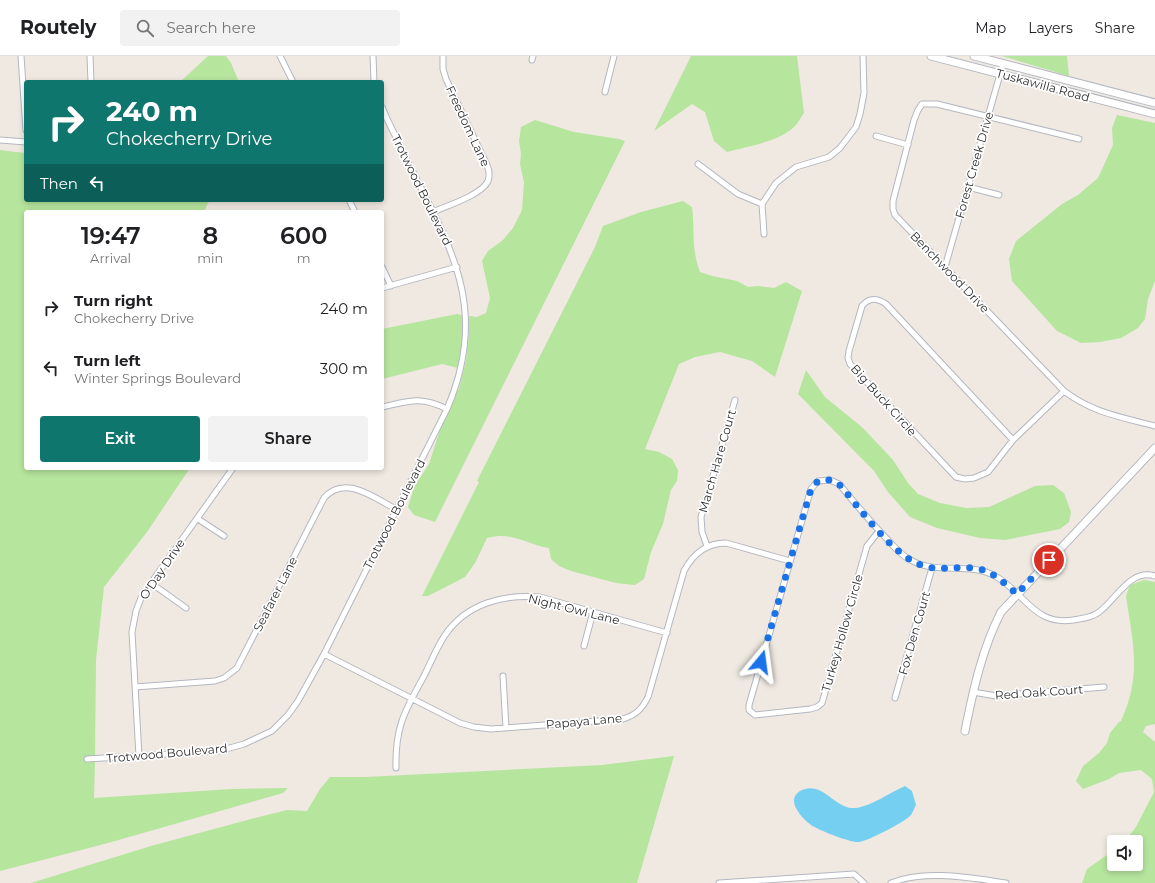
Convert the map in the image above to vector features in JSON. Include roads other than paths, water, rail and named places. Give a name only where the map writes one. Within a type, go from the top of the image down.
[{"type":"main road","name":"Tuskawilla Road","points":[[931,56],[1155,114]]},
{"type":"main road","name":"Tuskawilla Road","points":[[974,56],[1155,103]]},
{"type":"main road","points":[[965,731],[973,692],[990,632],[1001,612],[1155,448]]},
{"type":"street","points":[[21,56],[24,100]]},
{"type":"street","points":[[90,56],[91,80]]},
{"type":"street","points":[[280,56],[291,80]]},
{"type":"street","points":[[373,56],[374,80]]},
{"type":"street","name":"Freedom Lane","points":[[433,212],[478,192],[488,181],[489,173],[487,165],[446,78],[443,69],[443,56]]},
{"type":"street","points":[[605,92],[614,56]]},
{"type":"street","points":[[764,234],[762,204],[776,183],[796,167],[829,157],[849,138],[856,127],[864,93],[863,56]]},
{"type":"street","name":"Forest Creek Drive","points":[[945,267],[1003,64]]},
{"type":"street","name":"Benchwood Drive","points":[[988,117],[937,104],[922,104],[918,110],[893,201],[895,215],[1064,391],[1093,409],[1155,426]]},
{"type":"street","name":"Trotwood Boulevard","points":[[87,759],[219,751],[234,748],[262,737],[272,731],[288,715],[324,654],[447,409],[456,388],[463,360],[466,334],[464,301],[457,267],[433,212],[384,111]]},
{"type":"street","points":[[988,117],[1079,139]]},
{"type":"street","points":[[876,136],[908,145]]},
{"type":"street","points":[[0,140],[24,142]]},
{"type":"street","points":[[698,164],[738,194],[762,204]]},
{"type":"street","points":[[968,187],[999,195]]},
{"type":"street","points":[[384,288],[457,267]]},
{"type":"street","points":[[384,271],[391,286]]},
{"type":"street","name":"Big Buck Circle","points":[[1013,440],[886,304],[875,299],[870,299],[862,306],[849,351],[848,358],[850,364],[956,477],[965,479],[981,477],[988,472],[1013,440],[1064,391]]},
{"type":"street","points":[[384,407],[413,400],[422,400],[433,402],[447,409]]},
{"type":"street","name":"March Hare Court","points":[[707,546],[702,532],[701,517],[734,400]]},
{"type":"street","name":"O'Day Drive","points":[[139,756],[132,632],[133,620],[141,598],[232,470]]},
{"type":"street","name":"Turkey Hollow Circle","points":[[830,480],[839,484],[879,531],[866,546],[822,703],[817,707],[810,709],[755,715],[749,710],[749,705],[811,489],[818,481],[830,480]]},
{"type":"street","name":"Seafarer Lane","points":[[135,687],[215,681],[224,678],[237,668],[324,498],[333,490],[342,487],[353,488],[396,509]]},
{"type":"street","points":[[198,519],[224,536]]},
{"type":"street","points":[[879,531],[910,560],[932,568],[980,569],[995,576],[1017,594],[1031,609],[1053,620],[1079,620],[1098,613],[1128,582],[1140,576],[1155,576]]},
{"type":"street","points":[[707,546],[717,543],[726,543],[790,561]]},
{"type":"street","name":"Papaya Lane","points":[[324,654],[460,723],[474,727],[506,728],[623,719],[632,716],[643,706],[648,697],[687,566],[696,553],[707,546]]},
{"type":"street","name":"Fox Den Court","points":[[895,698],[932,568]]},
{"type":"street","points":[[151,584],[186,608]]},
{"type":"street","name":"Night Owl Lane","points":[[396,768],[396,745],[398,730],[403,715],[446,635],[458,620],[469,612],[488,602],[505,597],[540,597],[667,633]]},
{"type":"street","points":[[584,646],[593,612]]},
{"type":"street","points":[[503,676],[506,728]]},
{"type":"street","name":"Red Oak Court","points":[[973,692],[996,696],[1104,687]]},
{"type":"street","points":[[718,883],[854,874],[864,883]]},
{"type":"street","points":[[891,883],[911,877],[926,876],[974,878],[1006,883]]},
{"type":"water","points":[[905,786],[912,791],[916,805],[911,815],[907,819],[886,831],[859,842],[827,833],[808,823],[794,804],[795,796],[800,791],[808,788],[822,792],[848,807],[855,808],[874,802]]}]
